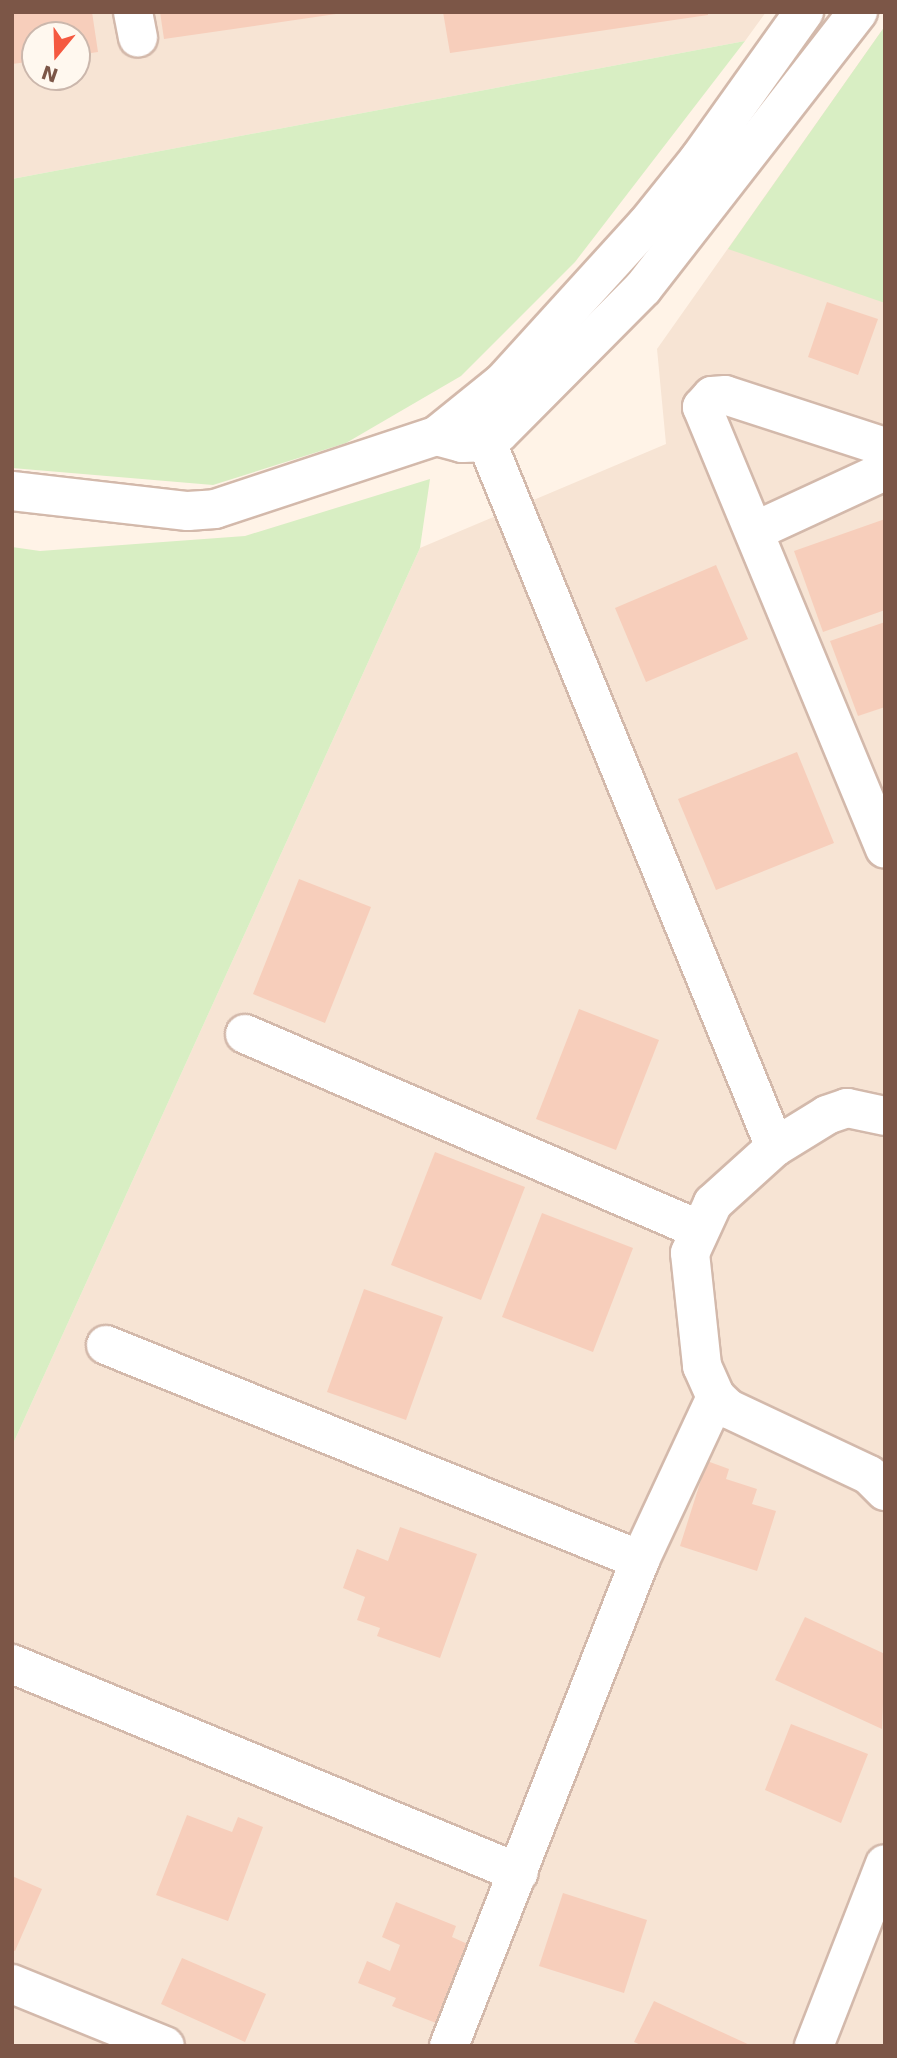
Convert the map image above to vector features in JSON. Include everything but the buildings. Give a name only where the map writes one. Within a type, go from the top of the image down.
[{"type":"street","points":[[479,426],[512,373],[665,201],[804,12]]},
{"type":"street","points":[[12,491],[188,511],[215,509],[436,436],[479,426],[499,433],[643,288],[858,12]]},
{"type":"street","points":[[885,447],[725,395],[712,396],[702,414],[755,531],[885,849]]},
{"type":"street","points":[[479,426],[775,1146]]},
{"type":"street","points":[[755,531],[885,471]]},
{"type":"street","points":[[245,1034],[698,1229]]},
{"type":"street","points":[[885,1116],[847,1108],[827,1115],[775,1146],[734,1180],[698,1229],[690,1253],[702,1366],[716,1397],[729,1409],[869,1475],[885,1491]]},
{"type":"street","points":[[106,1345],[639,1560]]},
{"type":"street","points":[[449,2046],[519,1873],[639,1560],[716,1397]]},
{"type":"street","points":[[12,1664],[519,1873]]},
{"type":"street","points":[[814,2046],[885,1864]]},
{"type":"street","points":[[12,1984],[165,2046]]},
{"type":"shaded area","points":[[12,12],[766,12],[745,41],[12,179]]},
{"type":"shaded area","points":[[885,26],[885,2046],[12,2046],[12,1446],[420,548],[666,444],[657,349]]},
{"type":"green space","points":[[885,26],[885,303],[728,249]]},
{"type":"green space","points":[[745,41],[575,262],[461,376],[346,443],[213,485],[12,468],[12,179]]},
{"type":"green space","points":[[430,479],[420,548],[12,1446],[12,547],[40,551],[245,536]]}]
